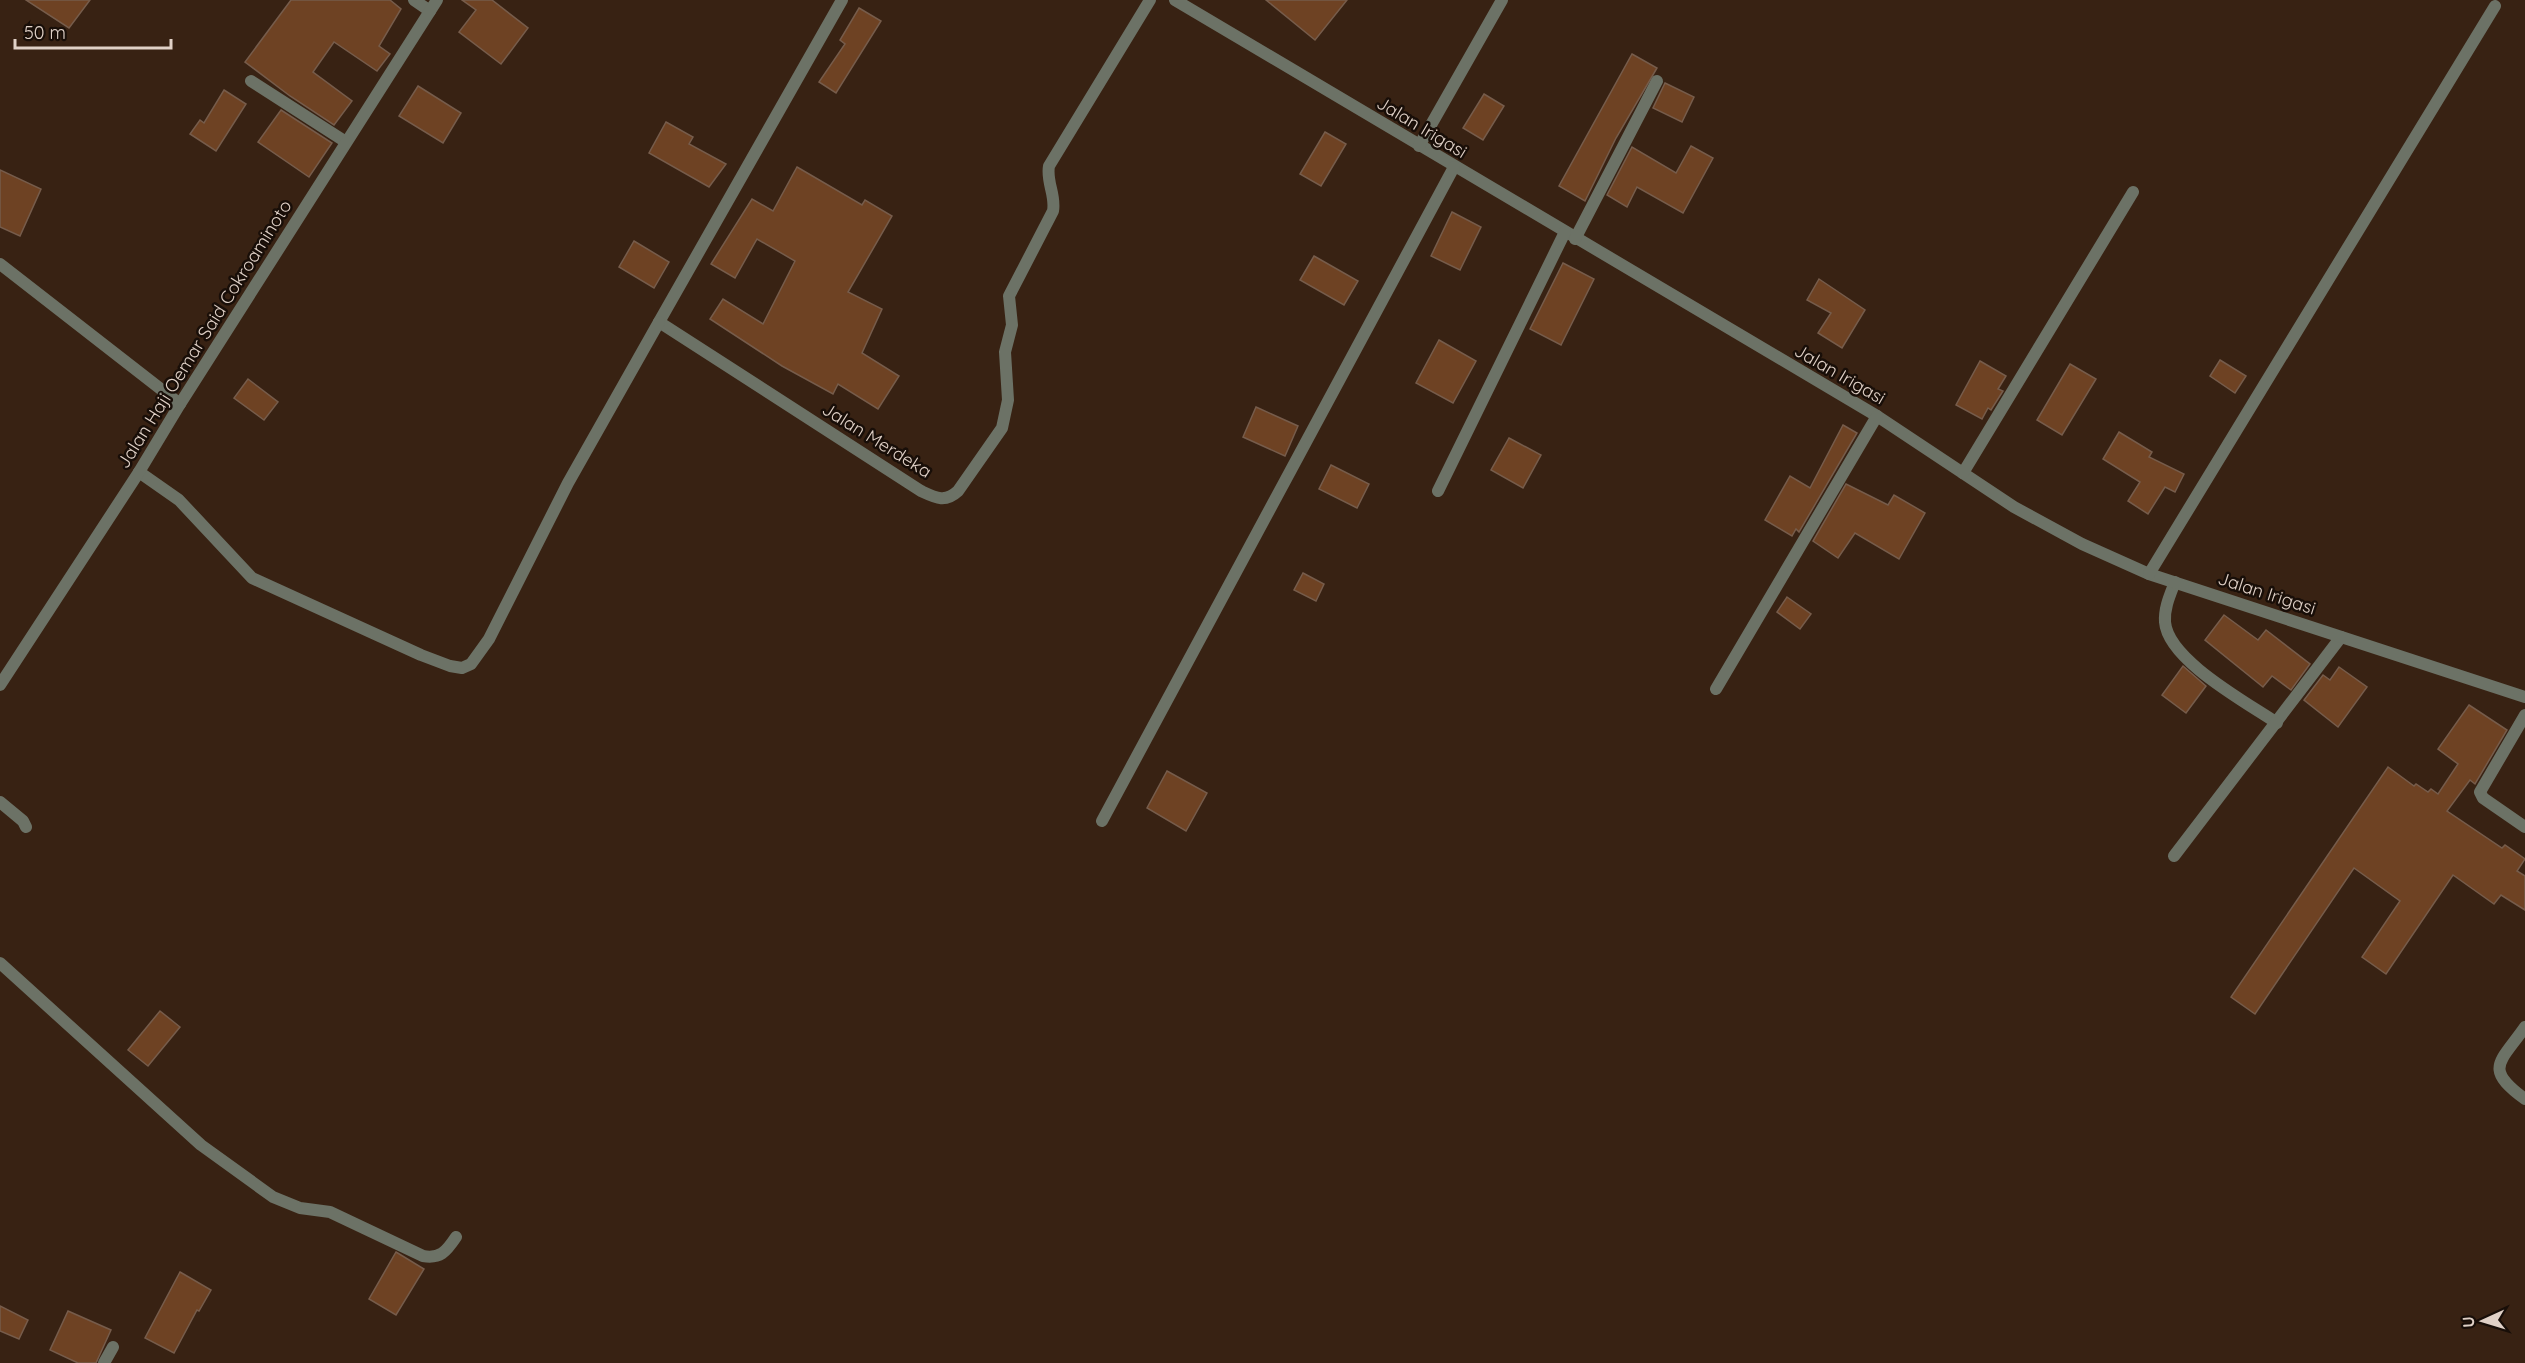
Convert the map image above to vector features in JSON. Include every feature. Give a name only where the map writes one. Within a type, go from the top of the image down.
[{"type":"street","points":[[414,0],[433,5]]},
{"type":"street","points":[[139,472],[179,500],[252,578],[421,655],[450,666],[462,668],[471,664],[489,639],[568,483],[842,0]]},
{"type":"street","name":"Jalan Merdeka","points":[[659,322],[921,491],[943,499],[950,499],[1002,428],[1008,400],[1005,352],[1012,325],[1007,302],[1053,211],[1055,202],[1047,176],[1049,166],[1150,0]]},
{"type":"street","name":"Jalan Irigasi","points":[[1175,0],[1877,416],[2043,523],[2149,574],[2525,697]]},
{"type":"street","points":[[1419,146],[1502,0]]},
{"type":"street","name":"Jalan Haji Oemar Said Cokroaminoto","points":[[0,685],[139,472],[433,5]]},
{"type":"street","points":[[2149,574],[2495,6]]},
{"type":"street","points":[[251,81],[346,142]]},
{"type":"street","points":[[1438,491],[1570,236],[1658,81]]},
{"type":"street","points":[[1102,821],[1454,167]]},
{"type":"street","points":[[1963,473],[2133,192]]},
{"type":"street","points":[[0,264],[180,404]]},
{"type":"street","points":[[1716,689],[1877,416]]},
{"type":"street","points":[[2175,582],[2165,609],[2165,624],[2171,643],[2188,662],[2277,723]]},
{"type":"street","points":[[2174,856],[2341,637]]},
{"type":"street","points":[[2525,715],[2480,792],[2483,798],[2525,827]]},
{"type":"street","points":[[0,802],[23,821],[26,827]]},
{"type":"street","points":[[0,963],[201,1145],[273,1197],[300,1208],[330,1212],[423,1256],[435,1258],[446,1252],[456,1238]]},
{"type":"street","points":[[2525,1027],[2500,1062],[2499,1075],[2504,1083],[2525,1099]]},
{"type":"street","points":[[104,1363],[113,1347]]},
{"type":"building","points":[[26,0],[90,0],[69,28]]},
{"type":"building","points":[[291,0],[390,0],[401,9],[379,46],[390,54],[377,71],[334,42],[313,72],[352,101],[334,125],[245,62]]},
{"type":"building","points":[[462,0],[492,0],[528,28],[501,64],[459,32],[476,10]]},
{"type":"building","points":[[1266,0],[1347,0],[1315,40]]},
{"type":"building","points":[[859,8],[881,21],[836,93],[819,82],[845,44],[840,40]]},
{"type":"building","points":[[1632,54],[1657,68],[1616,138],[1585,201],[1559,186]]},
{"type":"building","points":[[1665,83],[1694,97],[1682,122],[1653,108]]},
{"type":"building","points":[[418,86],[461,113],[443,143],[399,116]]},
{"type":"building","points":[[224,90],[246,104],[216,151],[190,134],[200,120],[204,123]]},
{"type":"building","points":[[1484,94],[1504,106],[1483,140],[1463,128]]},
{"type":"building","points":[[281,110],[332,143],[309,177],[258,142]]},
{"type":"building","points":[[666,122],[693,137],[689,144],[726,164],[709,187],[649,153]]},
{"type":"building","points":[[1325,132],[1346,144],[1321,186],[1300,174]]},
{"type":"building","points":[[1691,146],[1713,158],[1683,213],[1637,187],[1627,207],[1607,195],[1632,147],[1676,173]]},
{"type":"building","points":[[797,167],[862,205],[865,200],[892,216],[848,292],[882,309],[862,353],[899,376],[878,409],[838,384],[833,394],[782,366],[710,319],[723,299],[763,324],[795,261],[757,239],[735,278],[711,264],[752,199],[773,211]]},
{"type":"building","points":[[0,170],[41,189],[20,236],[0,227]]},
{"type":"building","points":[[1452,212],[1481,227],[1460,270],[1431,256]]},
{"type":"building","points":[[634,241],[669,262],[654,288],[619,267]]},
{"type":"building","points":[[1314,256],[1358,281],[1344,305],[1300,280]]},
{"type":"building","points":[[1563,263],[1594,279],[1561,345],[1530,329]]},
{"type":"building","points":[[1819,279],[1865,310],[1842,348],[1818,333],[1831,313],[1807,300]]},
{"type":"building","points":[[1439,340],[1476,361],[1453,403],[1416,383]]},
{"type":"building","points":[[2220,360],[2246,376],[2235,393],[2210,376]]},
{"type":"building","points":[[1980,361],[2006,376],[1998,389],[2003,391],[1991,410],[1988,408],[1982,419],[1956,405]]},
{"type":"building","points":[[2070,364],[2096,379],[2062,435],[2037,420]]},
{"type":"building","points":[[248,379],[278,402],[264,420],[234,398]]},
{"type":"building","points":[[1256,407],[1298,426],[1285,456],[1243,437]]},
{"type":"building","points":[[1843,425],[1857,433],[1799,532],[1796,529],[1792,536],[1765,520],[1790,476],[1810,488]]},
{"type":"building","points":[[2119,432],[2152,452],[2149,457],[2184,474],[2175,492],[2165,487],[2148,514],[2128,501],[2140,482],[2103,459]]},
{"type":"building","points":[[1509,438],[1541,455],[1523,488],[1491,470]]},
{"type":"building","points":[[1331,465],[1369,484],[1357,508],[1319,489]]},
{"type":"building","points":[[1846,484],[1888,505],[1894,495],[1925,513],[1899,559],[1855,533],[1838,558],[1813,541]]},
{"type":"building","points":[[1303,573],[1324,584],[1316,601],[1294,590]]},
{"type":"building","points":[[1787,597],[1811,614],[1800,629],[1777,612]]},
{"type":"building","points":[[2224,615],[2258,640],[2266,630],[2310,664],[2291,690],[2272,676],[2263,687],[2205,640]]},
{"type":"building","points":[[2183,666],[2206,686],[2186,713],[2162,695]]},
{"type":"building","points":[[2339,667],[2367,687],[2338,727],[2304,700],[2323,675],[2330,680]]},
{"type":"building","points":[[2469,705],[2507,730],[2475,784],[2470,780],[2447,811],[2502,848],[2505,845],[2525,859],[2517,871],[2525,876],[2525,910],[2501,895],[2494,904],[2453,875],[2386,974],[2362,957],[2400,901],[2354,868],[2255,1014],[2231,997],[2388,767],[2414,786],[2416,784],[2428,792],[2431,789],[2438,794],[2458,764],[2438,749]]},
{"type":"building","points":[[1167,771],[1207,793],[1186,831],[1147,808]]},
{"type":"building","points":[[160,1011],[180,1027],[148,1066],[128,1050]]},
{"type":"building","points":[[396,1252],[424,1269],[396,1315],[369,1299]]},
{"type":"building","points":[[180,1272],[211,1290],[199,1311],[197,1310],[174,1353],[145,1338]]},
{"type":"building","points":[[0,1306],[28,1320],[19,1339],[0,1331]]},
{"type":"building","points":[[68,1311],[111,1330],[96,1363],[78,1363],[50,1350]]}]
